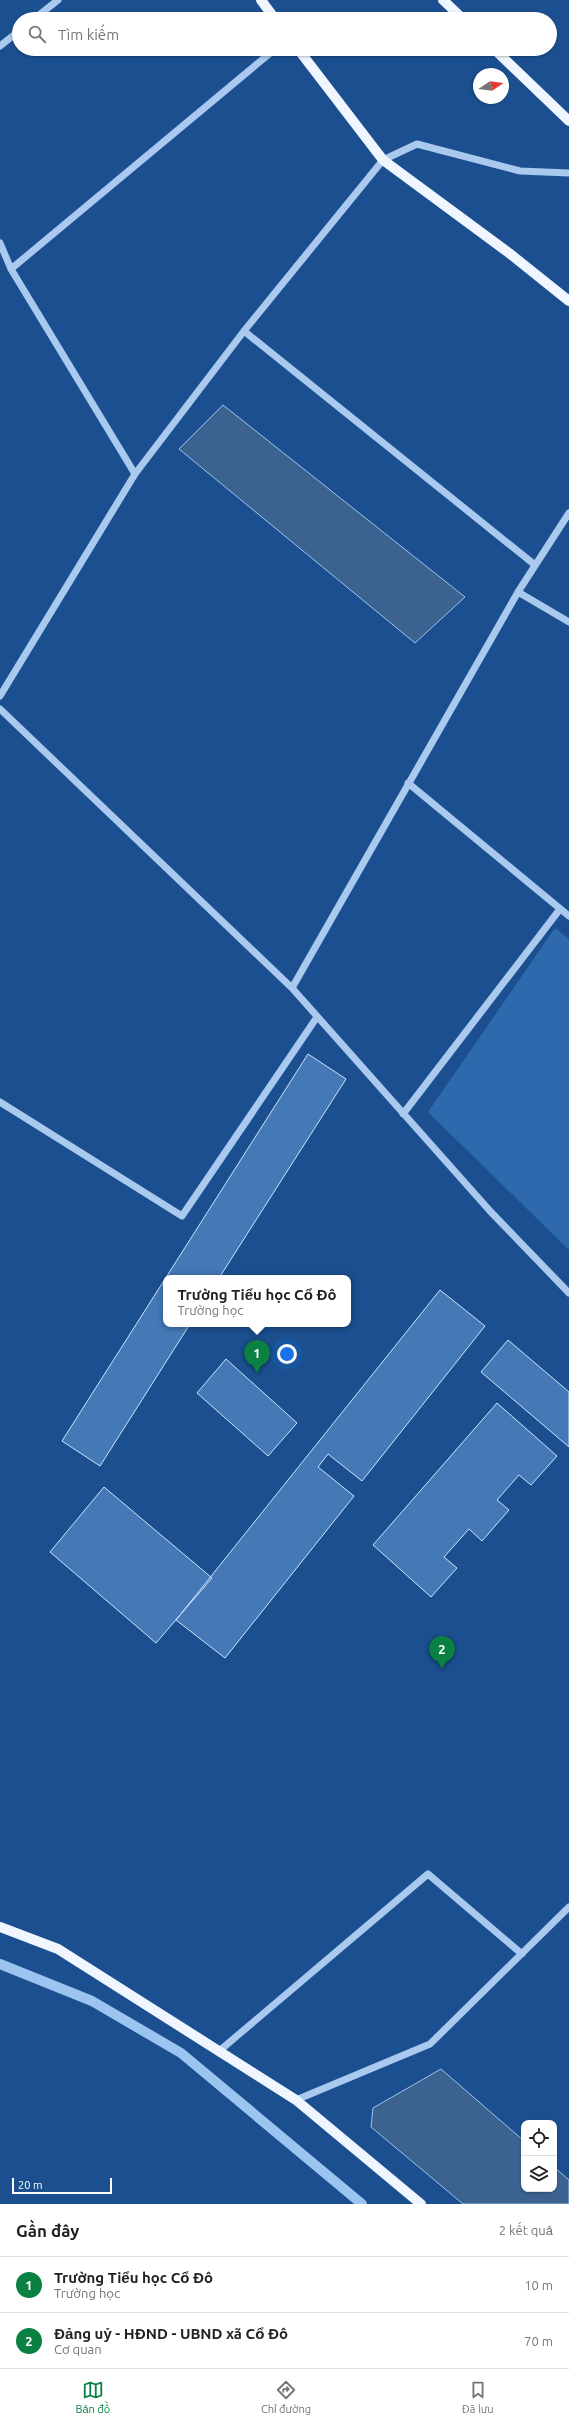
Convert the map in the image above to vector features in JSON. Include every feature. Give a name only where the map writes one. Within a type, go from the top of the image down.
[{"type":"main road","points":[[261,0],[270,12]]},
{"type":"main road","points":[[443,0],[456,12]]},
{"type":"main road","points":[[303,56],[383,160],[509,253],[569,301]]},
{"type":"main road","points":[[501,56],[569,121]]},
{"type":"main road","points":[[0,1927],[58,1949],[218,2052],[296,2100],[421,2204]]},
{"type":"street","points":[[43,12],[58,0]]},
{"type":"street","points":[[0,46],[12,37]]},
{"type":"street","points":[[11,269],[267,56]]},
{"type":"street","points":[[0,696],[135,474],[244,331],[383,160],[417,144],[520,171],[569,173]]},
{"type":"street","points":[[0,243],[11,269],[135,474]]},
{"type":"street","points":[[244,331],[536,565]]},
{"type":"street","points":[[292,988],[518,592],[569,513]]},
{"type":"street","points":[[518,592],[569,622]]},
{"type":"street","points":[[0,709],[292,988],[490,1211],[569,1293]]},
{"type":"street","points":[[408,783],[569,916]]},
{"type":"street","points":[[403,1114],[560,908]]},
{"type":"street","points":[[0,1102],[182,1216],[317,1017]]},
{"type":"street","points":[[218,2052],[428,1874],[522,1954]]},
{"type":"street","points":[[296,2100],[430,2044],[569,1907]]},
{"type":"shaded area","points":[[223,405],[465,597],[415,643],[179,449]]},
{"type":"shaded area","points":[[555,928],[569,939],[569,1250],[428,1112]]},
{"type":"shaded area","points":[[441,2069],[521,2138],[521,2192],[557,2192],[557,2170],[569,2180],[569,2204],[463,2204],[371,2127],[373,2108]]},
{"type":"building","points":[[308,1054],[346,1079],[221,1275],[168,1275]]},
{"type":"building","points":[[163,1282],[163,1327],[188,1327],[100,1466],[62,1441]]},
{"type":"building","points":[[440,1290],[485,1326],[362,1481],[328,1454],[318,1467],[354,1496],[225,1658],[176,1620]]},
{"type":"building","points":[[508,1340],[569,1392],[569,1447],[481,1372]]},
{"type":"building","points":[[226,1359],[297,1423],[268,1456],[197,1393]]},
{"type":"building","points":[[497,1403],[557,1456],[531,1485],[519,1475],[497,1500],[509,1510],[482,1541],[469,1529],[444,1557],[457,1568],[431,1597],[373,1545]]},
{"type":"building","points":[[104,1487],[212,1578],[156,1643],[50,1552]]},
{"type":"waterway","points":[[0,1964],[92,2001],[181,2053],[362,2204]]},
{"type":"place","name":"Trường Tiểu học Cổ Đô","points":[[257,1373]]},
{"type":"place","name":"Đảng uỷ - HĐND - UBND xã Cổ Đô","points":[[442,1669]]}]
